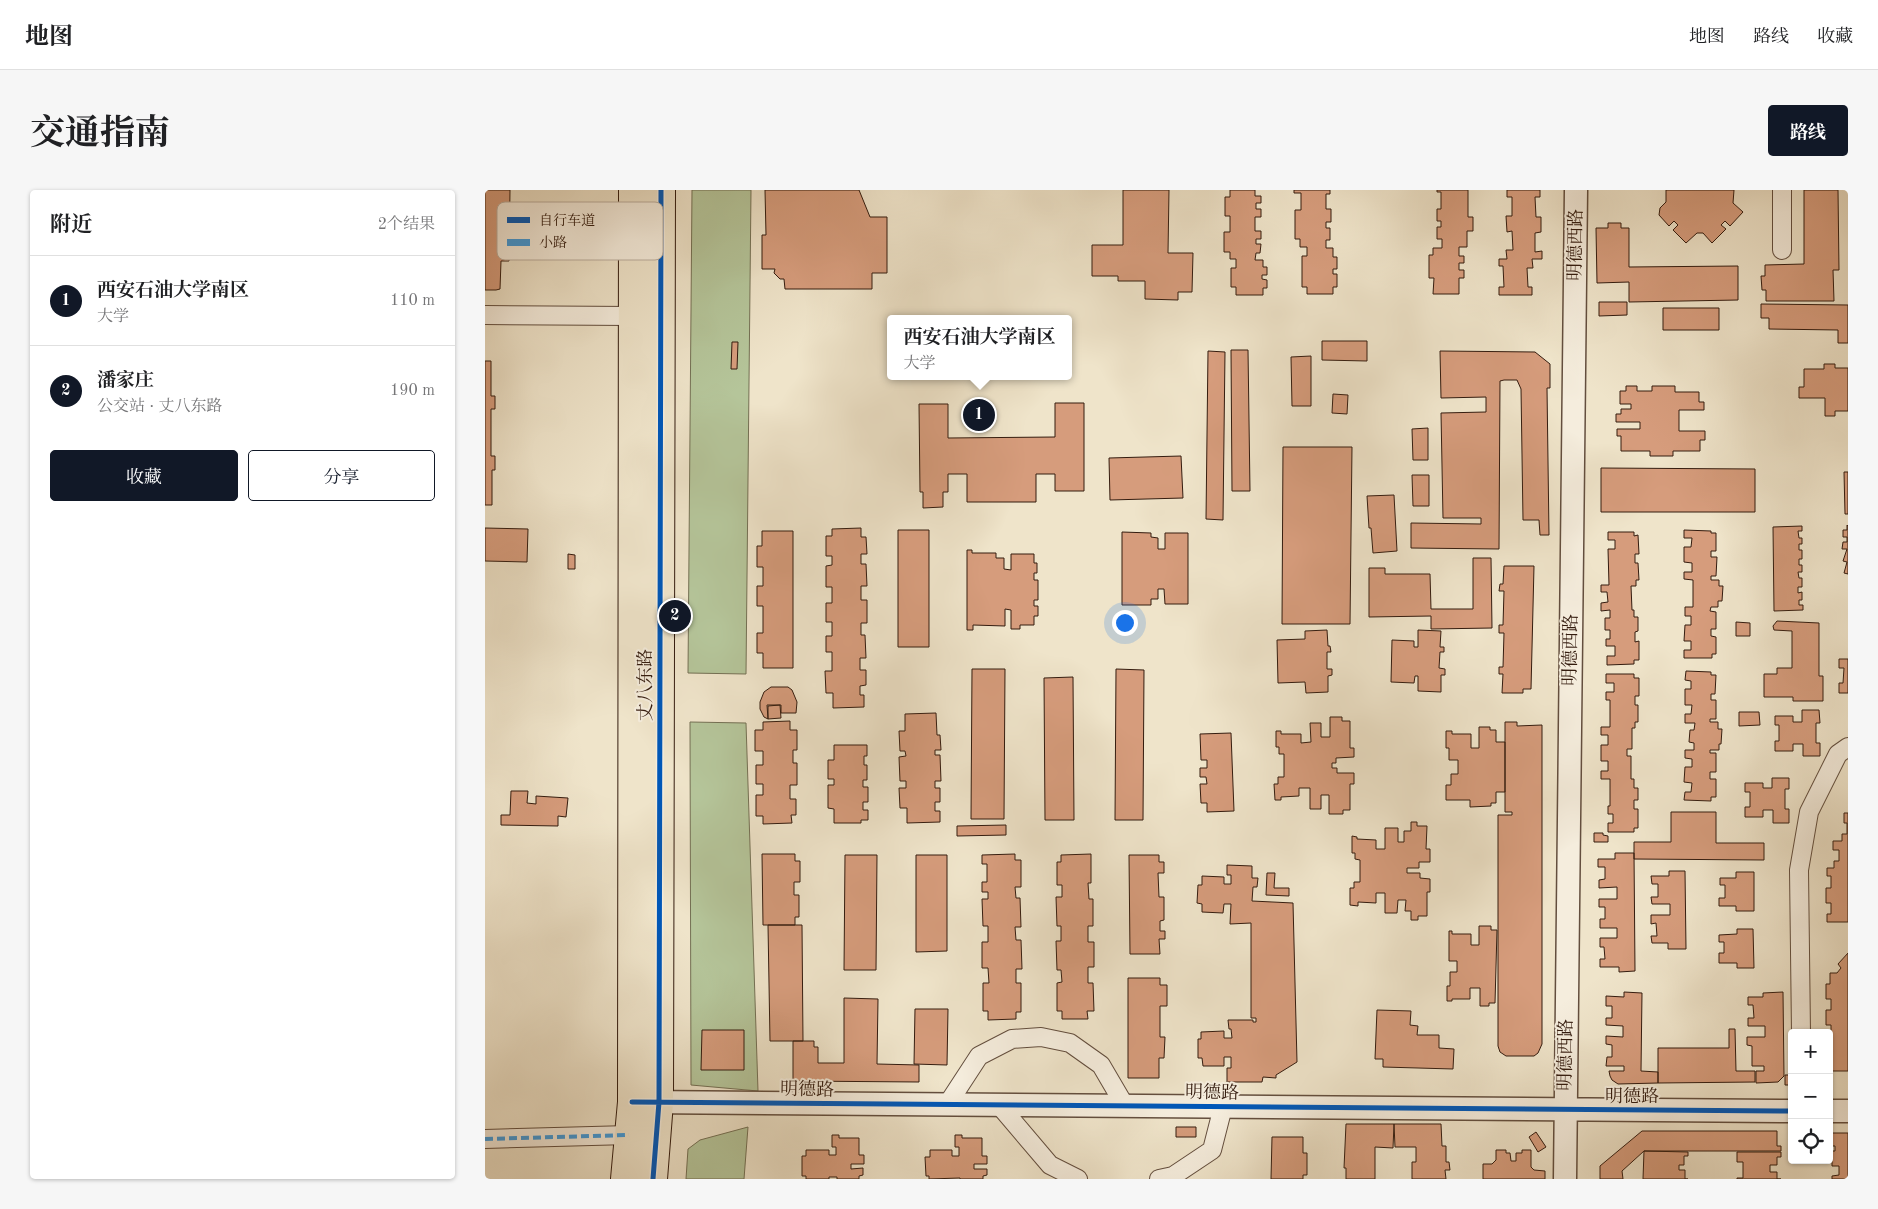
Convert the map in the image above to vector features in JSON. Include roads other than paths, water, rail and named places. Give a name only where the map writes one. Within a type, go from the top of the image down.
[{"type":"main road","name":"丈八东路","points":[[625,1179],[632,1102],[633,260]]},
{"type":"main road","name":"丈八东路","points":[[653,1179],[659,1102],[661,260]]},
{"type":"street","name":"明德西路","points":[[1565,1179],[1576,190]]},
{"type":"street","points":[[1782,190],[1782,250]]},
{"type":"street","points":[[485,315],[633,316]]},
{"type":"street","points":[[1801,1029],[1799,870],[1809,812],[1838,754],[1848,746]]},
{"type":"street","points":[[947,1105],[979,1056],[1012,1039],[1041,1037],[1070,1043],[1101,1065],[1125,1106]]},
{"type":"street","name":"明德路","points":[[632,1102],[1565,1111],[1788,1111]]},
{"type":"street","points":[[999,1105],[1050,1165],[1078,1179]]},
{"type":"street","points":[[1159,1179],[1173,1176],[1212,1150],[1223,1107]]},
{"type":"street","points":[[1833,1111],[1848,1112]]},
{"type":"street","points":[[485,1139],[629,1135]]},
{"type":"place","name":"西安石油大学南区","points":[[979,415]]},
{"type":"place","name":"潘家庄","points":[[675,616]]}]
